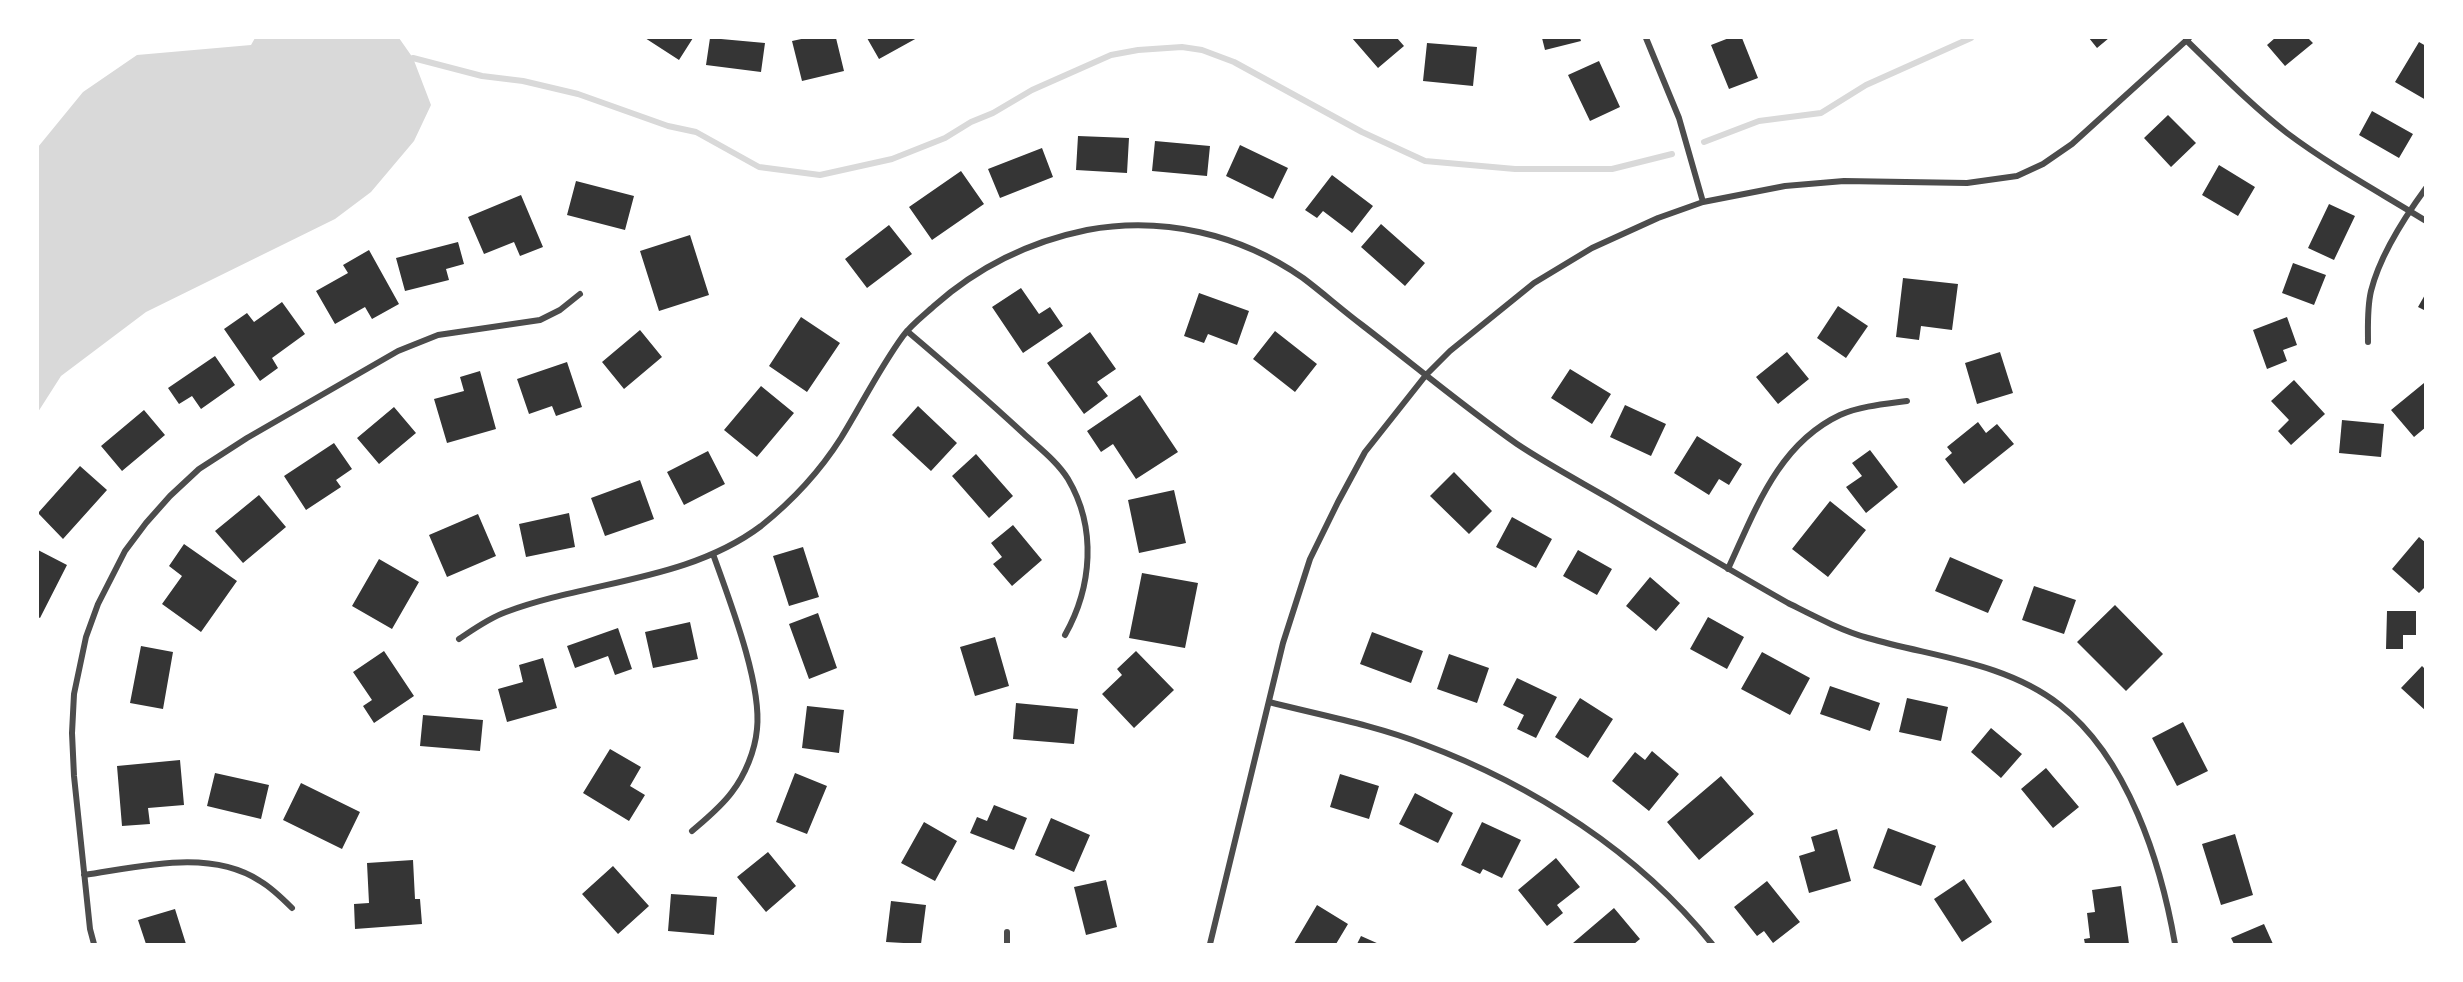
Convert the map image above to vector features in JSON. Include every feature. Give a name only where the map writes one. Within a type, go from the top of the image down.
[{"type":"street","points":[[1646,38],[1680,118],[1702,202]]},
{"type":"street","points":[[1210,945],[1283,643],[1310,559],[1365,452],[1426,375],[1485,320],[1534,283],[1592,248],[1658,218],[1702,202],[1785,186],[1900,180],[1967,183],[2017,176],[2043,164],[2072,144],[2187,39],[2262,113],[2288,133],[2321,157],[2426,221]]},
{"type":"street","points":[[2368,342],[2368,306],[2371,290],[2397,233],[2426,188]]},
{"type":"street","points":[[459,639],[502,612],[713,555],[737,542],[786,504],[818,469],[838,443],[907,331],[946,295],[981,269],[1015,251],[1048,239],[1091,230],[1140,225],[1189,229],[1226,238],[1261,253],[1303,278],[1471,411],[1524,448],[1728,569],[1824,621],[1863,636],[1993,669],[2026,683],[2059,704],[2081,724],[2116,770],[2138,814],[2166,896],[2175,945]]},
{"type":"street","points":[[94,945],[84,875],[72,733],[74,694],[86,638],[102,595],[125,551],[146,523],[199,469],[247,438],[398,351],[438,335],[540,320],[560,310],[580,294]]},
{"type":"street","points":[[907,331],[987,400],[1052,460],[1067,478],[1080,507],[1088,551],[1087,574],[1077,614],[1065,635]]},
{"type":"street","points":[[1728,569],[1761,497],[1780,465],[1799,443],[1816,429],[1840,415],[1869,406],[1908,401]]},
{"type":"street","points":[[692,831],[733,791],[753,750],[758,728],[757,700],[750,669],[713,555]]},
{"type":"street","points":[[1269,702],[1422,743],[1512,783],[1548,803],[1626,859],[1667,897],[1712,945]]},
{"type":"street","points":[[84,875],[178,863],[225,866],[259,880],[292,908]]},
{"type":"street","points":[[1007,932],[1007,945]]},
{"type":"shaded area","points":[[255,38],[399,38],[413,58],[431,105],[414,141],[371,192],[335,219],[146,312],[61,376],[38,412],[38,147],[83,92],[137,55],[251,45]]},
{"type":"building","points":[[645,38],[693,38],[679,60]]},
{"type":"building","points":[[710,38],[765,43],[761,72],[706,65]]},
{"type":"building","points":[[806,38],[836,38],[844,71],[802,81],[792,41]]},
{"type":"building","points":[[867,38],[917,38],[879,59]]},
{"type":"building","points":[[1352,38],[1397,38],[1404,46],[1378,68]]},
{"type":"building","points":[[1542,38],[1580,38],[1581,41],[1545,50]]},
{"type":"building","points":[[1729,38],[1742,38],[1758,78],[1729,89],[1711,45]]},
{"type":"building","points":[[2089,38],[2109,38],[2097,48]]},
{"type":"building","points":[[2275,38],[2308,38],[2313,43],[2285,66],[2267,45]]},
{"type":"building","points":[[2419,42],[2426,46],[2426,100],[2395,82]]},
{"type":"building","points":[[1427,43],[1477,47],[1473,86],[1423,81]]},
{"type":"building","points":[[1599,61],[1620,107],[1590,121],[1568,75]]},
{"type":"building","points":[[2372,111],[2413,134],[2399,158],[2359,135]]},
{"type":"building","points":[[2168,115],[2196,143],[2171,167],[2144,138]]},
{"type":"building","points":[[1078,136],[1129,138],[1127,173],[1076,170]]},
{"type":"building","points":[[1155,141],[1210,146],[1207,176],[1152,171]]},
{"type":"building","points":[[1240,145],[1288,168],[1273,199],[1226,176]]},
{"type":"building","points":[[1042,148],[1053,177],[1000,198],[988,169]]},
{"type":"building","points":[[2219,165],[2255,187],[2238,216],[2202,195]]},
{"type":"building","points":[[961,171],[984,204],[932,240],[909,207]]},
{"type":"building","points":[[1332,175],[1373,206],[1352,233],[1323,211],[1317,218],[1305,210]]},
{"type":"building","points":[[576,181],[634,196],[625,230],[567,215]]},
{"type":"building","points":[[521,195],[543,247],[520,256],[514,242],[484,254],[468,217]]},
{"type":"building","points":[[2329,204],[2355,216],[2334,260],[2308,248]]},
{"type":"building","points":[[1381,224],[1425,263],[1405,286],[1361,247]]},
{"type":"building","points":[[889,225],[912,254],[867,288],[845,259]]},
{"type":"building","points":[[690,235],[709,295],[659,311],[640,251]]},
{"type":"building","points":[[458,242],[464,264],[446,269],[449,280],[405,291],[396,258]]},
{"type":"building","points":[[369,250],[399,304],[372,319],[365,307],[335,324],[316,291],[348,273],[343,265]]},
{"type":"building","points":[[2293,263],[2326,275],[2314,305],[2282,293]]},
{"type":"building","points":[[1903,278],[1958,284],[1952,330],[1921,326],[1919,340],[1896,337]]},
{"type":"building","points":[[1021,288],[1039,314],[1050,307],[1063,326],[1023,353],[992,307]]},
{"type":"building","points":[[1199,293],[1249,311],[1237,345],[1208,334],[1204,343],[1184,336]]},
{"type":"building","points":[[2426,293],[2426,311],[2418,307]]},
{"type":"building","points":[[282,302],[305,334],[272,358],[278,368],[260,381],[224,329],[247,313],[254,322]]},
{"type":"building","points":[[1838,306],[1868,326],[1846,358],[1817,338]]},
{"type":"building","points":[[801,317],[840,343],[807,392],[769,366]]},
{"type":"building","points":[[2287,317],[2297,345],[2283,350],[2287,361],[2267,369],[2253,330]]},
{"type":"building","points":[[640,330],[662,357],[624,389],[602,362]]},
{"type":"building","points":[[1275,331],[1317,364],[1295,392],[1253,359]]},
{"type":"building","points":[[1090,332],[1116,369],[1097,382],[1108,396],[1084,414],[1047,363]]},
{"type":"building","points":[[1787,352],[1809,379],[1778,404],[1756,377]]},
{"type":"building","points":[[2000,352],[2013,393],[1977,404],[1965,363]]},
{"type":"building","points":[[215,356],[235,385],[201,409],[192,396],[179,404],[168,388]]},
{"type":"building","points":[[567,362],[582,407],[556,416],[552,406],[529,414],[517,379]]},
{"type":"building","points":[[1570,369],[1611,394],[1592,424],[1551,398]]},
{"type":"building","points":[[480,371],[496,429],[447,443],[434,399],[464,391],[460,377]]},
{"type":"building","points":[[2294,380],[2325,414],[2291,445],[2278,431],[2289,420],[2271,401]]},
{"type":"building","points":[[2424,383],[2426,427],[2414,437],[2391,410]]},
{"type":"building","points":[[761,386],[794,413],[757,457],[724,430]]},
{"type":"building","points":[[1140,395],[1178,452],[1136,479],[1113,444],[1101,452],[1087,431]]},
{"type":"building","points":[[1625,405],[1666,424],[1651,456],[1610,437]]},
{"type":"building","points":[[918,406],[957,443],[931,471],[892,435]]},
{"type":"building","points":[[394,407],[416,433],[379,464],[357,438]]},
{"type":"building","points":[[144,410],[165,435],[122,471],[101,446]]},
{"type":"building","points":[[2342,420],[2384,424],[2381,457],[2339,453]]},
{"type":"building","points":[[1978,422],[1986,433],[1997,424],[2014,444],[1964,484],[1945,459],[1952,453],[1947,447]]},
{"type":"building","points":[[1697,436],[1742,464],[1729,485],[1719,479],[1709,495],[1674,473]]},
{"type":"building","points":[[334,443],[352,469],[336,480],[341,487],[306,510],[284,476]]},
{"type":"building","points":[[1870,450],[1898,487],[1866,513],[1846,487],[1862,476],[1852,463]]},
{"type":"building","points":[[708,451],[725,484],[684,505],[667,472]]},
{"type":"building","points":[[976,454],[1013,496],[989,518],[952,476]]},
{"type":"building","points":[[80,466],[107,490],[63,539],[38,513]]},
{"type":"building","points":[[1454,472],[1492,511],[1469,534],[1430,496]]},
{"type":"building","points":[[640,480],[654,519],[605,536],[591,498]]},
{"type":"building","points":[[1174,490],[1186,543],[1139,553],[1128,500]]},
{"type":"building","points":[[259,495],[286,527],[243,563],[215,531]]},
{"type":"building","points":[[1830,501],[1866,530],[1828,577],[1792,549]]},
{"type":"building","points":[[569,513],[575,547],[526,557],[519,524]]},
{"type":"building","points":[[478,514],[496,556],[447,577],[429,535]]},
{"type":"building","points":[[1512,517],[1552,539],[1536,568],[1496,547]]},
{"type":"building","points":[[1013,525],[1042,560],[1012,586],[993,564],[1002,557],[991,543]]},
{"type":"building","points":[[2419,537],[2426,543],[2426,586],[2419,593],[2392,569]]},
{"type":"building","points":[[184,544],[237,581],[201,632],[162,604],[182,576],[169,566]]},
{"type":"building","points":[[803,547],[819,597],[789,606],[773,556]]},
{"type":"building","points":[[38,550],[67,565],[40,618],[38,617]]},
{"type":"building","points":[[1578,550],[1612,569],[1597,595],[1563,576]]},
{"type":"building","points":[[1950,557],[2003,580],[1988,613],[1935,591]]},
{"type":"building","points":[[379,559],[419,582],[392,629],[352,606]]},
{"type":"building","points":[[1142,573],[1198,583],[1185,648],[1129,638]]},
{"type":"building","points":[[1650,577],[1680,603],[1656,631],[1626,606]]},
{"type":"building","points":[[2034,586],[2076,600],[2064,634],[2022,620]]},
{"type":"building","points":[[2115,605],[2163,654],[2126,691],[2077,642]]},
{"type":"building","points":[[2387,611],[2416,611],[2416,635],[2403,635],[2403,649],[2386,649]]},
{"type":"building","points":[[818,613],[837,668],[809,679],[789,624]]},
{"type":"building","points":[[1708,617],[1744,637],[1727,669],[1690,649]]},
{"type":"building","points":[[690,622],[698,659],[653,668],[645,632]]},
{"type":"building","points":[[618,628],[632,669],[615,675],[608,656],[575,668],[567,646]]},
{"type":"building","points":[[1372,632],[1423,651],[1411,683],[1360,664]]},
{"type":"building","points":[[995,637],[1009,686],[975,696],[960,647]]},
{"type":"building","points":[[141,646],[173,652],[163,709],[130,703]]},
{"type":"building","points":[[384,651],[414,696],[374,723],[363,706],[372,700],[353,672]]},
{"type":"building","points":[[1136,651],[1174,690],[1134,728],[1102,694],[1122,675],[1117,669]]},
{"type":"building","points":[[1762,652],[1810,678],[1790,715],[1741,689]]},
{"type":"building","points":[[1449,654],[1489,668],[1477,703],[1437,689]]},
{"type":"building","points":[[543,658],[557,708],[507,722],[498,689],[523,682],[519,665]]},
{"type":"building","points":[[2422,666],[2426,670],[2426,711],[2401,688]]},
{"type":"building","points":[[1517,678],[1557,697],[1536,738],[1517,729],[1524,715],[1503,705]]},
{"type":"building","points":[[1830,686],[1880,703],[1870,731],[1820,714]]},
{"type":"building","points":[[1580,698],[1613,719],[1588,758],[1555,737]]},
{"type":"building","points":[[1907,698],[1948,707],[1941,741],[1899,732]]},
{"type":"building","points":[[1016,703],[1078,709],[1074,744],[1013,739]]},
{"type":"building","points":[[807,706],[844,710],[839,753],[802,748]]},
{"type":"building","points":[[423,715],[483,720],[480,751],[420,746]]},
{"type":"building","points":[[2183,722],[2208,771],[2177,786],[2152,738]]},
{"type":"building","points":[[1991,728],[2022,754],[2001,778],[1971,752]]},
{"type":"building","points":[[610,749],[641,767],[630,786],[645,795],[629,821],[583,793]]},
{"type":"building","points":[[1652,751],[1679,774],[1649,811],[1612,781],[1635,752],[1645,760]]},
{"type":"building","points":[[180,760],[184,805],[148,808],[150,824],[122,826],[117,766]]},
{"type":"building","points":[[2046,768],[2079,807],[2053,828],[2021,789]]},
{"type":"building","points":[[215,773],[269,785],[261,819],[207,806]]},
{"type":"building","points":[[795,773],[827,786],[807,834],[776,822]]},
{"type":"building","points":[[1340,774],[1379,786],[1369,819],[1330,807]]},
{"type":"building","points":[[1721,776],[1754,814],[1699,860],[1667,822]]},
{"type":"building","points":[[301,783],[360,812],[342,849],[283,820]]},
{"type":"building","points":[[1415,793],[1453,813],[1438,843],[1399,824]]},
{"type":"building","points":[[994,805],[1027,818],[1014,850],[970,833],[977,817],[987,821]]},
{"type":"building","points":[[1051,818],[1090,835],[1074,872],[1035,855]]},
{"type":"building","points":[[924,822],[957,841],[935,881],[901,863]]},
{"type":"building","points":[[1482,822],[1521,840],[1502,878],[1483,869],[1480,874],[1461,865]]},
{"type":"building","points":[[1888,828],[1936,846],[1921,886],[1873,868]]},
{"type":"building","points":[[1837,829],[1851,881],[1809,893],[1799,856],[1815,851],[1811,837]]},
{"type":"building","points":[[2235,834],[2253,895],[2221,905],[2202,844]]},
{"type":"building","points":[[768,852],[796,886],[766,912],[737,877]]},
{"type":"building","points":[[1556,858],[1580,887],[1557,905],[1563,913],[1547,926],[1518,890]]},
{"type":"building","points":[[413,860],[415,899],[420,899],[422,924],[355,929],[354,904],[369,903],[367,863]]},
{"type":"building","points":[[613,866],[649,906],[618,934],[582,894]]},
{"type":"building","points":[[1964,879],[1992,922],[1962,942],[1934,899]]},
{"type":"building","points":[[1106,880],[1117,927],[1086,935],[1074,887]]},
{"type":"building","points":[[1767,881],[1800,922],[1773,943],[1764,931],[1757,936],[1734,907]]},
{"type":"building","points":[[2121,886],[2129,944],[2085,944],[2084,939],[2090,938],[2087,913],[2095,912],[2092,890]]},
{"type":"building","points":[[671,894],[717,897],[714,935],[668,931]]},
{"type":"building","points":[[891,901],[926,905],[921,944],[886,942]]},
{"type":"building","points":[[1317,905],[1348,924],[1336,944],[1294,944]]},
{"type":"building","points":[[1614,908],[1640,939],[1634,944],[1573,943]]},
{"type":"building","points":[[175,909],[186,944],[146,944],[138,920]]},
{"type":"building","points":[[2264,924],[2273,944],[2234,944],[2231,938]]},
{"type":"building","points":[[1361,936],[1379,944],[1357,944]]},
{"type":"waterway","points":[[1704,142],[1759,121],[1821,113],[1866,85],[1971,38]]},
{"type":"waterway","points":[[413,58],[482,76],[523,81],[578,94],[668,126],[696,132],[759,167],[820,175],[892,159],[945,138],[1032,90],[1111,55],[1138,50],[1182,47],[1202,50],[1234,62],[1362,132],[1425,161],[1515,169],[1612,169],[1672,154]]}]
